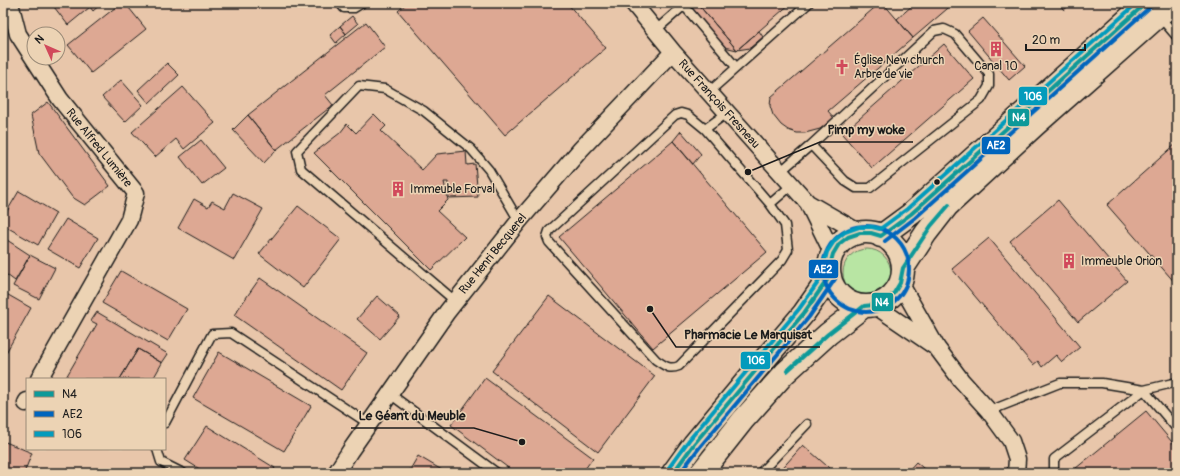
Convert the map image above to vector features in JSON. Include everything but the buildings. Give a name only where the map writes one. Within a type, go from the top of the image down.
[{"type":"main road","points":[[881,236],[911,214],[1159,7]]},
{"type":"main road","points":[[701,473],[743,420],[785,373],[828,334],[869,306],[885,301],[894,293],[901,276],[926,233],[947,206],[1159,7]]},
{"type":"main road","points":[[869,306],[852,303],[842,297],[834,288],[830,276],[830,265],[832,254],[839,244],[848,237],[860,233],[871,233],[881,236],[890,241],[897,249],[901,258],[901,276]]},
{"type":"main road","points":[[673,473],[694,444],[804,313],[830,276]]},
{"type":"street","name":"Rue Alfred Lumière","points":[[10,3],[18,34],[60,99],[136,193],[128,220],[40,378]]},
{"type":"street","name":"Rue François Fresneau","points":[[633,3],[673,52],[808,203],[832,254]]},
{"type":"street","name":"Rue Henri Becquerel","points":[[336,473],[455,301],[519,221],[581,149],[673,52]]},
{"type":"street","name":"Rue François Fresneau","points":[[808,203],[860,233]]},
{"type":"street","points":[[901,276],[937,348],[961,380],[990,411],[1011,441],[1017,459],[1016,473]]},
{"type":"street","points":[[869,306],[937,348]]},
{"type":"lane","points":[[340,3],[344,8],[354,8],[362,3]]},
{"type":"lane","points":[[709,92],[809,3]]},
{"type":"lane","points":[[1159,7],[1177,36]]},
{"type":"lane","points":[[656,30],[681,8],[686,8],[736,68]]},
{"type":"lane","points":[[780,172],[934,31],[944,29],[955,34],[989,74],[989,86],[981,100],[870,188],[856,188],[845,182],[811,145]]},
{"type":"lane","points":[[455,301],[301,169],[297,151],[359,86],[385,89],[424,111],[471,149],[489,170],[519,221]]},
{"type":"lane","points":[[681,113],[688,114],[705,129],[770,204],[785,225],[788,250],[782,260],[679,366],[674,368],[666,368],[656,360],[549,242],[547,237],[549,231],[675,115],[681,113]]},
{"type":"lane","points":[[705,129],[727,113]]},
{"type":"lane","points":[[770,204],[792,185]]},
{"type":"lane","points":[[166,421],[212,334],[231,333],[369,424]]},
{"type":"lane","points":[[990,411],[1060,383],[1102,383],[1144,390],[1177,382]]},
{"type":"lane","points":[[1144,390],[1177,429]]},
{"type":"lane","points":[[1054,473],[1054,459],[1144,390]]},
{"type":"lane","points":[[390,394],[497,473]]},
{"type":"lane","points":[[760,473],[808,424]]},
{"type":"lane","points":[[157,450],[161,462],[183,473]]},
{"type":"shaded area","points":[[3,3],[1177,3],[1177,473],[3,473]]},
{"type":"green space","points":[[867,249],[876,251],[884,256],[889,264],[891,273],[889,282],[884,290],[876,295],[867,297],[858,295],[850,290],[845,282],[843,273],[845,264],[850,256],[858,251]]},
{"type":"transit line","name":"106","points":[[668,469],[689,440],[799,309],[824,274],[824,264],[827,252],[835,240],[845,232],[859,227],[872,227],[880,229],[907,209],[1137,3]]},
{"type":"transit line","name":"N4","points":[[673,473],[694,444],[804,313],[830,276],[830,265],[833,254],[839,244],[848,237],[860,233],[871,233],[881,236],[911,214],[1146,3]]},
{"type":"transit line","name":"AE2","points":[[885,241],[915,218],[1150,7]]},
{"type":"transit line","name":"N4","points":[[787,371],[828,334],[864,306],[874,305],[885,301],[894,293],[900,283],[903,268],[931,226],[949,205]]},
{"type":"transit line","name":"AE2","points":[[866,226],[882,230],[896,239],[905,253],[909,269],[905,285],[896,299],[882,308],[866,312],[850,308],[836,299],[827,285],[823,269],[827,253],[836,239],[850,230],[866,226]]},
{"type":"transit line","name":"AE2","points":[[680,473],[699,448],[809,317],[835,279]]},
{"type":"place","name":"Canal 10","points":[[996,49]]},
{"type":"place","name":"Église New church Arbre de vie","points":[[842,67]]},
{"type":"place","name":"Pimp my woke","points":[[748,172]]},
{"type":"place","name":"Immeuble Forval","points":[[398,189]]},
{"type":"place","name":"Immeuble Orion","points":[[1069,261]]},
{"type":"place","name":"Pharmacie Le Marquisat","points":[[650,309]]},
{"type":"place","name":"Le Géant du Meuble","points":[[522,442]]}]
